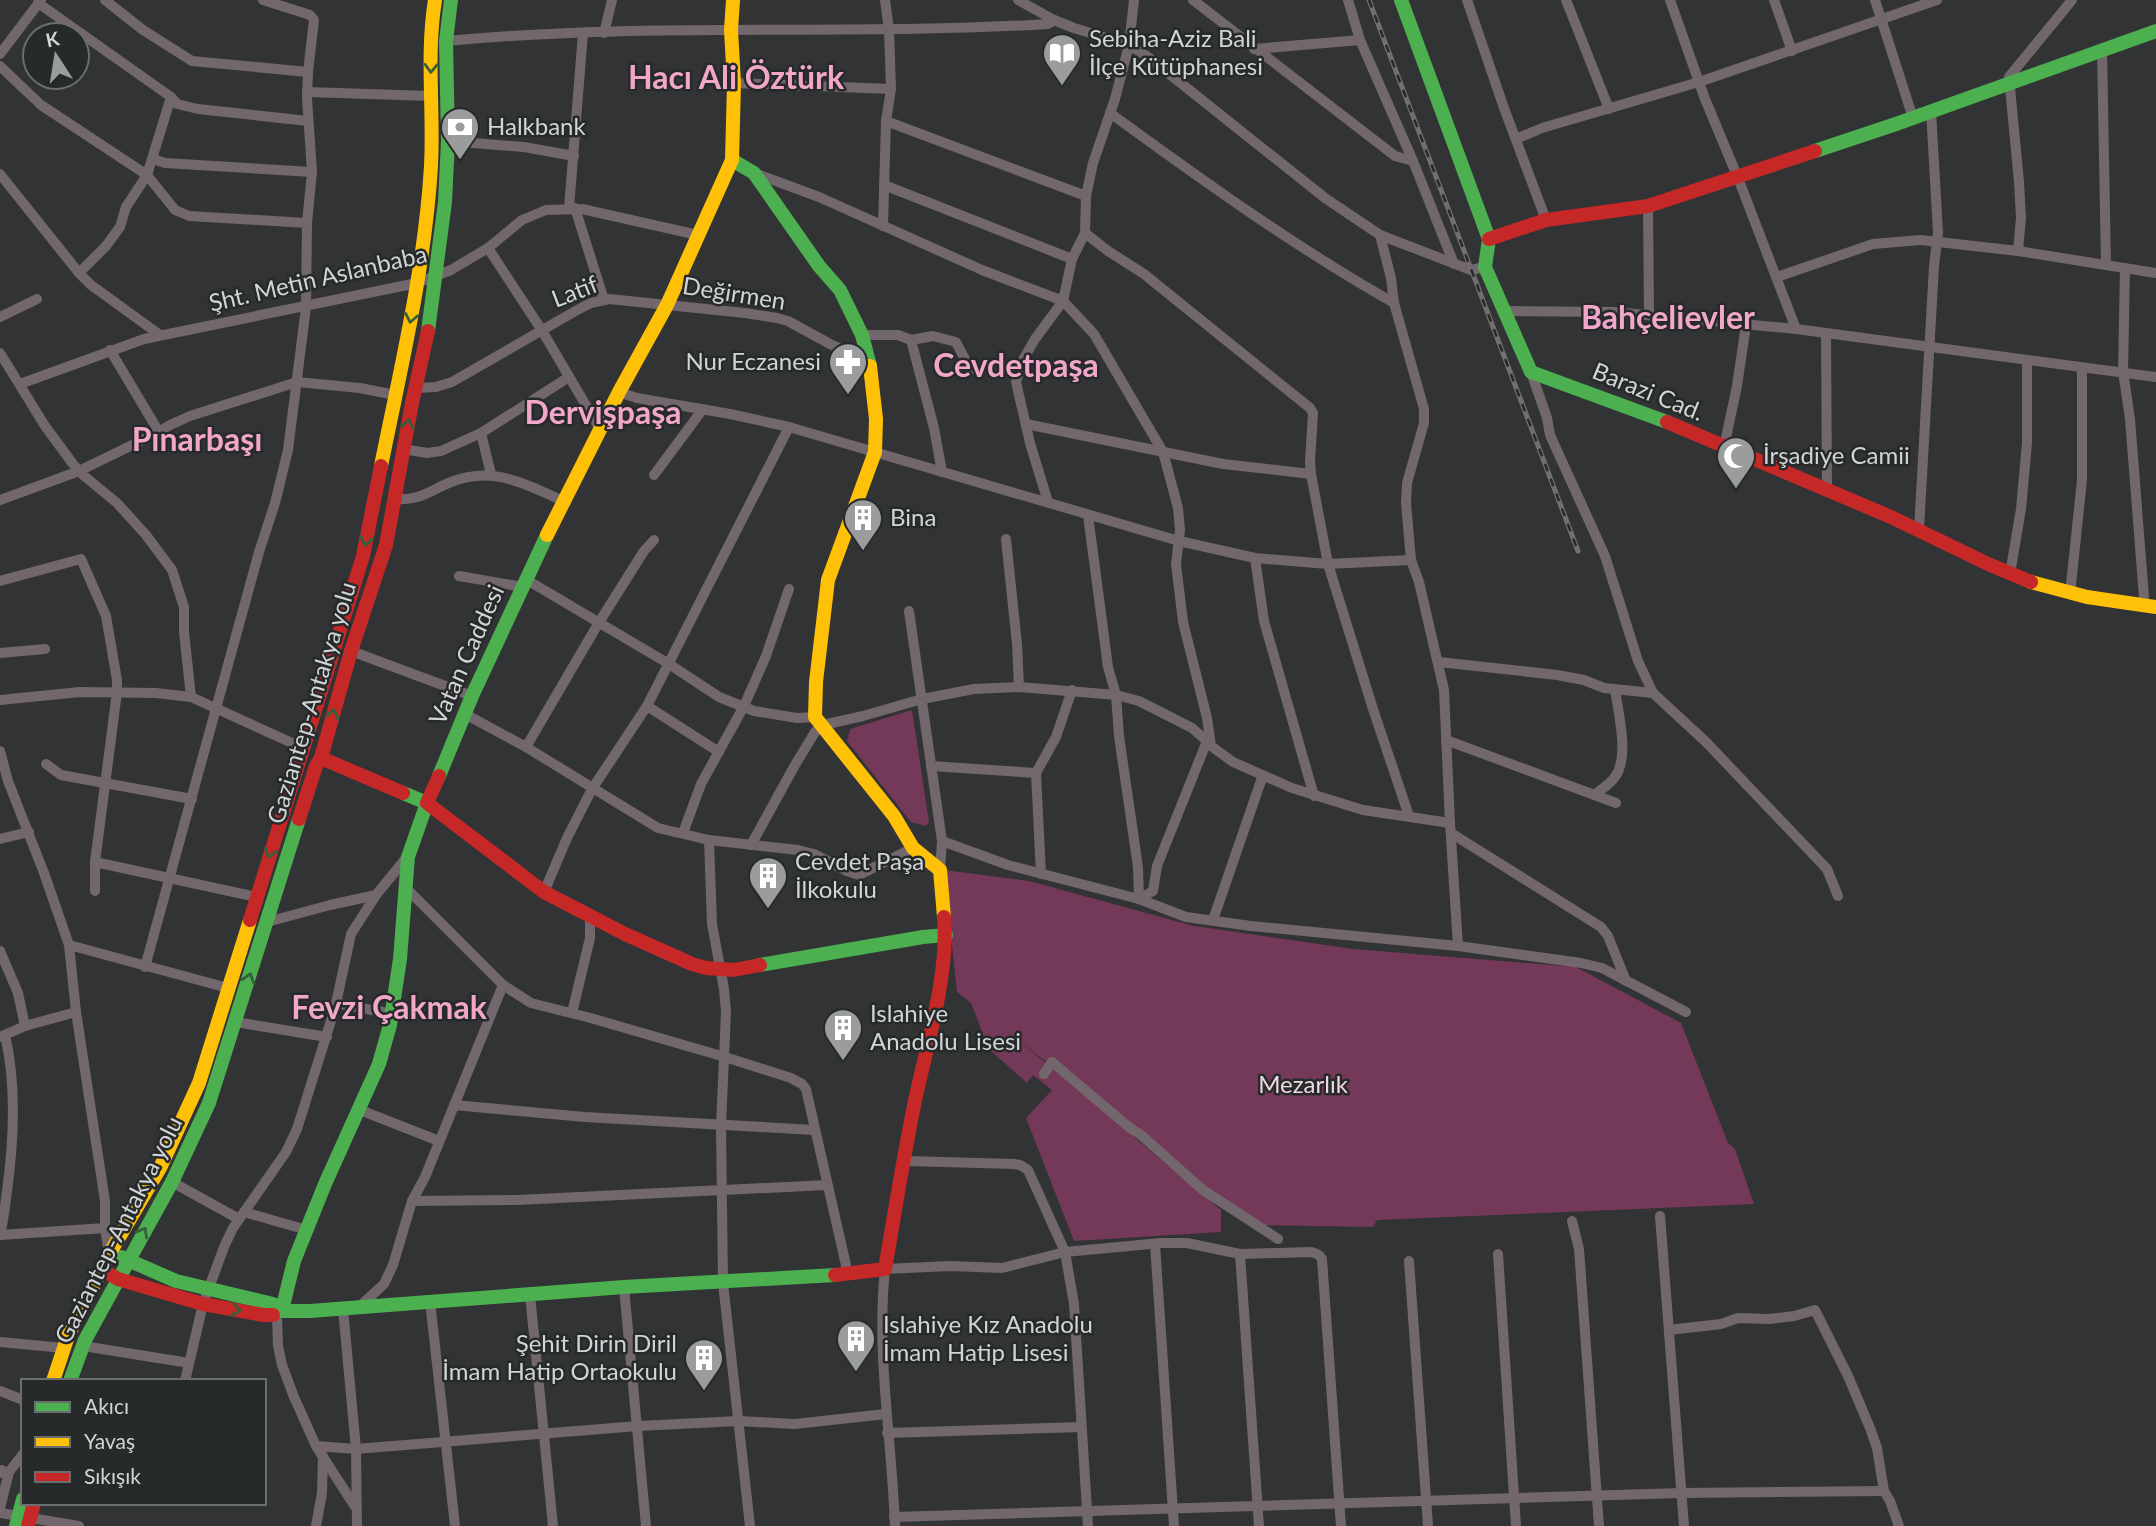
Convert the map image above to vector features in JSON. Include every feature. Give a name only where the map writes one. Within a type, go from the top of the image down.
[{"type":"street","points":[[104,0],[143,30],[192,61],[308,72]]},
{"type":"street","points":[[145,967],[288,450],[297,382],[306,307],[307,223],[312,172],[307,92],[314,20],[310,15],[263,0]]},
{"type":"street","name":"Gaziantep-Antakya yolu","points":[[53,1379],[64,1348],[101,1269],[160,1168],[199,1083],[363,556],[417,284],[428,205],[431,164],[432,19],[435,0]]},
{"type":"street","name":"Gaziantep-Antakya yolu","points":[[71,1379],[83,1346],[127,1260],[172,1182],[209,1103],[316,766],[321,758],[351,651],[386,545],[431,317],[445,202],[448,141],[446,41],[451,0]]},
{"type":"street","points":[[604,33],[612,0]]},
{"type":"street","name":"Vatan Caddesi","points":[[278,1310],[294,1261],[325,1185],[379,1064],[392,1014],[400,959],[408,857],[427,803],[472,696],[525,583],[600,429],[667,305],[732,160],[733,0]]},
{"type":"street","points":[[883,226],[886,121],[891,89],[886,0]]},
{"type":"street","points":[[1018,0],[1074,29],[1129,45],[1148,57],[1325,198],[1380,235],[1471,270],[1485,267]]},
{"type":"street","points":[[1048,502],[1016,382],[1019,370],[1035,339],[1063,301],[1072,259],[1085,233],[1086,196],[1093,163],[1115,99],[1129,45],[1134,0]]},
{"type":"street","points":[[1193,0],[1395,156],[1413,161]]},
{"type":"street","points":[[1348,0],[1360,40],[1454,264]]},
{"type":"street","points":[[1401,0],[1489,239],[1485,267],[1531,372],[1550,435],[1605,556],[1638,661],[1653,693],[1706,742],[1827,869],[1838,896]]},
{"type":"street","points":[[1467,0],[1546,220]]},
{"type":"street","points":[[1566,0],[1609,109]]},
{"type":"street","points":[[1670,0],[1699,82],[1796,329]]},
{"type":"street","points":[[1773,0],[1792,51]]},
{"type":"street","points":[[1875,0],[1913,118]]},
{"type":"street","points":[[1516,139],[1542,128],[1699,82],[1937,0]]},
{"type":"street","points":[[0,54],[40,1],[177,104],[198,109],[308,121]]},
{"type":"street","points":[[2018,251],[2020,182],[2008,83],[2012,72],[2069,1]]},
{"type":"street","points":[[446,41],[583,33],[889,30],[1048,24],[1054,20]]},
{"type":"street","points":[[1489,239],[1546,220],[1648,206],[1738,178],[2156,31]]},
{"type":"street","points":[[583,33],[572,208],[604,300]]},
{"type":"street","points":[[1254,49],[1360,40]]},
{"type":"street","points":[[2102,49],[2106,265]]},
{"type":"street","points":[[0,66],[41,105],[147,176],[175,209],[189,216],[307,223]]},
{"type":"street","points":[[734,83],[891,89]]},
{"type":"street","points":[[307,92],[430,96]]},
{"type":"street","points":[[79,273],[106,246],[120,227],[126,207],[147,176],[170,97]]},
{"type":"street","points":[[1919,529],[1937,241],[1931,111]]},
{"type":"street","points":[[1110,113],[1225,196],[1349,277],[1394,303]]},
{"type":"street","points":[[886,121],[1086,196]]},
{"type":"street","points":[[448,141],[524,147],[575,156]]},
{"type":"street","points":[[153,159],[165,163],[312,172]]},
{"type":"street","points":[[732,160],[754,173],[819,198],[982,270],[1063,301],[1094,334],[1163,452],[1178,508],[1180,530],[1176,564],[1183,622],[1207,718],[1209,744],[1157,866],[1153,891],[1139,899]]},
{"type":"street","points":[[751,845],[819,721],[816,682],[828,580],[875,452],[876,419],[870,361],[862,335],[840,290],[819,266],[754,173]]},
{"type":"street","points":[[0,174],[79,273],[91,285],[160,335]]},
{"type":"street","points":[[884,185],[1072,259]]},
{"type":"street","points":[[1648,206],[1650,314]]},
{"type":"street","name":"Şht. Metin Aslanbaba","points":[[20,384],[110,350],[160,335],[417,284],[451,270],[488,248],[522,220],[546,210],[572,208],[698,235]]},
{"type":"street","points":[[1085,233],[1144,274],[1310,408],[1314,418],[1311,474],[1328,564],[1409,817]]},
{"type":"street","points":[[1380,235],[1391,278],[1394,303],[1424,409],[1424,423],[1406,493],[1411,560],[1439,662],[1447,709],[1450,828],[1458,946]]},
{"type":"street","points":[[1777,277],[1873,244],[1937,241],[2156,273]]},
{"type":"street","points":[[488,248],[541,329],[600,429]]},
{"type":"street","points":[[2125,268],[2123,372],[2133,446],[2144,597],[2149,607]]},
{"type":"street","points":[[0,317],[37,299]]},
{"type":"street","name":"Latif","points":[[416,388],[436,387],[452,382],[541,329],[579,309],[604,300],[667,305]]},
{"type":"street","name":"Değirmen","points":[[667,305],[777,318],[870,361]]},
{"type":"street","points":[[1506,311],[1650,314],[1796,329],[2156,377]]},
{"type":"street","points":[[1724,447],[1746,325]]},
{"type":"street","points":[[1826,334],[1827,489]]},
{"type":"street","points":[[862,335],[898,335],[911,340],[933,336],[956,342],[968,365],[976,370]]},
{"type":"street","points":[[911,340],[934,428],[942,472]]},
{"type":"street","points":[[110,350],[159,432]]},
{"type":"street","points":[[0,353],[44,426],[79,471],[117,503],[146,535],[172,570],[184,607],[191,697]]},
{"type":"street","points":[[2010,574],[2021,509],[2027,443],[2027,360]]},
{"type":"street","points":[[2070,594],[2082,480],[2082,368]]},
{"type":"street","name":"Barazi Cad.","points":[[1531,372],[1592,392],[1827,489],[1919,529],[2010,574],[2070,594],[2149,607]]},
{"type":"street","points":[[404,449],[437,453],[481,433],[569,377]]},
{"type":"street","points":[[0,500],[79,471],[190,416],[297,382],[360,388],[395,395]]},
{"type":"street","points":[[619,392],[637,398],[789,427],[1179,541],[1255,558],[1328,564],[1411,560]]},
{"type":"street","points":[[654,475],[703,409]]},
{"type":"street","points":[[1026,424],[1223,464],[1311,474]]},
{"type":"street","points":[[544,892],[592,789],[647,706],[789,427]]},
{"type":"street","points":[[481,433],[491,474]]},
{"type":"street","points":[[394,499],[418,498],[455,481],[491,474],[507,477],[566,502]]},
{"type":"street","points":[[1088,515],[1108,667],[1116,695],[1119,736],[1138,867],[1139,899]]},
{"type":"street","points":[[1006,539],[1019,687]]},
{"type":"street","points":[[526,747],[598,624],[644,551],[654,540]]},
{"type":"street","points":[[1255,558],[1264,621],[1314,796]]},
{"type":"street","points":[[0,581],[81,559],[106,616],[117,692],[95,862],[95,891]]},
{"type":"street","points":[[459,576],[525,583],[669,664],[719,697],[754,711],[775,715],[819,721],[863,716],[922,699],[974,689],[1019,687],[1116,695],[1139,701],[1173,717],[1233,762],[1314,796],[1363,810],[1409,817],[1450,828],[1601,927],[1608,936],[1626,981]]},
{"type":"street","points":[[683,834],[701,784],[744,706],[766,656],[789,589]]},
{"type":"street","points":[[909,611],[942,841],[940,870],[946,935],[943,970],[885,1269],[882,1316],[887,1433],[895,1521],[1514,1498],[1884,1491]]},
{"type":"street","points":[[0,653],[45,649]]},
{"type":"street","points":[[351,651],[472,696]]},
{"type":"street","points":[[1439,662],[1557,675],[1584,680],[1604,688],[1653,693]]},
{"type":"street","points":[[1594,795],[1612,780],[1622,762],[1615,689]]},
{"type":"street","points":[[1041,874],[1036,773],[1056,737],[1072,690]]},
{"type":"street","points":[[0,700],[80,692],[156,693],[191,697],[303,748]]},
{"type":"street","points":[[647,706],[719,752]]},
{"type":"street","points":[[465,714],[526,747],[658,828],[709,840],[798,850],[814,854],[847,872],[859,875],[914,848]]},
{"type":"street","points":[[819,721],[894,816],[914,848],[940,870]]},
{"type":"street","points":[[1447,740],[1616,803]]},
{"type":"street","points":[[0,751],[4,782],[29,832],[69,945],[110,1252],[160,1276],[278,1310],[343,1309],[624,1287],[848,1274],[885,1269],[950,1266],[1002,1268],[1065,1252],[1155,1244],[1187,1243],[1240,1254],[1312,1252],[1322,1259],[1341,1526]]},
{"type":"street","points":[[321,758],[427,803],[544,892],[692,964],[720,970],[747,968],[946,935]]},
{"type":"street","points":[[46,764],[61,775],[192,799]]},
{"type":"street","points":[[931,766],[1036,773]]},
{"type":"street","points":[[1213,920],[1263,775]]},
{"type":"street","points":[[0,839],[29,832]]},
{"type":"street","points":[[709,840],[712,923],[726,1012],[721,1126],[723,1283],[750,1526]]},
{"type":"street","points":[[942,841],[1008,865],[1139,899],[1186,917],[1458,946],[1581,963],[1602,968],[1686,1012]]},
{"type":"street","points":[[185,1379],[203,1304],[224,1247],[241,1216],[286,1152],[297,1129],[337,1003],[351,934],[376,895],[408,857]]},
{"type":"street","points":[[95,862],[257,897]]},
{"type":"street","points":[[406,888],[503,985],[531,1003],[725,1057],[802,1084],[806,1089],[848,1274]]},
{"type":"street","points":[[267,922],[376,895]]},
{"type":"street","points":[[572,1013],[590,938],[590,916]]},
{"type":"street","points":[[69,945],[228,988]]},
{"type":"street","points":[[0,951],[18,993],[25,1026]]},
{"type":"street","points":[[359,1307],[384,1284],[393,1265],[412,1200],[425,1177],[503,985]]},
{"type":"street","points":[[337,1003],[392,1014]]},
{"type":"street","points":[[76,1012],[25,1026],[3,1036],[10,1058],[13,1131],[0,1235],[105,1228]]},
{"type":"street","points":[[235,1023],[327,1037]]},
{"type":"street","points":[[1044,1074],[1052,1062],[1203,1189],[1278,1239]]},
{"type":"street","points":[[454,1105],[584,1117],[815,1130]]},
{"type":"street","points":[[359,1110],[439,1140]]},
{"type":"street","points":[[905,1161],[1014,1164],[1028,1170],[1065,1252],[1074,1304],[1088,1526]]},
{"type":"street","points":[[172,1182],[241,1216],[307,1230]]},
{"type":"street","points":[[412,1200],[517,1200],[827,1185]]},
{"type":"street","points":[[1660,1216],[1684,1526]]},
{"type":"street","points":[[1572,1221],[1579,1249],[1599,1526]]},
{"type":"street","points":[[1155,1244],[1174,1526]]},
{"type":"street","points":[[1240,1254],[1259,1526]]},
{"type":"street","points":[[1498,1254],[1516,1526]]},
{"type":"street","points":[[1409,1261],[1428,1526]]},
{"type":"street","points":[[101,1269],[118,1279],[203,1304],[263,1315],[278,1310]]},
{"type":"street","points":[[624,1287],[646,1526]]},
{"type":"street","points":[[530,1295],[553,1526]]},
{"type":"street","points":[[430,1301],[455,1526]]},
{"type":"street","points":[[343,1309],[356,1449],[358,1526]]},
{"type":"street","points":[[278,1310],[278,1346],[282,1365],[316,1446],[356,1508]]},
{"type":"street","points":[[1669,1330],[1721,1324],[1738,1318],[1769,1319],[1794,1316],[1815,1310],[1870,1428],[1877,1448],[1884,1491],[1899,1526]]},
{"type":"street","points":[[0,1342],[64,1348]]},
{"type":"street","points":[[83,1346],[189,1363]]},
{"type":"street","points":[[0,1391],[21,1399]]},
{"type":"street","points":[[316,1446],[356,1449],[638,1426],[738,1421],[795,1424],[886,1414]]},
{"type":"street","points":[[887,1433],[1081,1427]]},
{"type":"street","points":[[21,1456],[3,1471],[0,1510],[23,1521],[79,1526]]},
{"type":"street","points":[[316,1526],[322,1493],[323,1456]]},
{"type":"street","points":[[23,1521],[33,1505]]},
{"type":"green space","points":[[912,710],[929,822],[926,826],[911,822],[847,741],[850,729]]},
{"type":"green space","name":"Mezarlık","points":[[944,870],[1029,881],[1194,926],[1353,949],[1576,967],[1681,1023],[1728,1143],[1735,1149],[1754,1204],[1377,1220],[1373,1227],[1253,1225],[1016,1038],[1221,1210],[1221,1232],[1074,1241],[1026,1118],[1052,1090],[1033,1075],[1027,1083],[989,1049],[971,1003],[957,992]]},
{"type":"railway","points":[[1369,0],[1578,551]]},
{"type":"traffic: fast","points":[[428,331],[445,202],[448,141],[446,41],[451,0]]},
{"type":"traffic: fast","points":[[1401,0],[1489,239],[1485,267],[1531,372],[1667,422]]},
{"type":"traffic: fast","points":[[1815,151],[2156,31]]},
{"type":"traffic: fast","points":[[732,160],[754,173],[819,266],[840,290],[862,335],[870,366]]},
{"type":"traffic: fast","points":[[439,776],[472,696],[547,535]]},
{"type":"traffic: fast","points":[[283,1306],[294,1261],[379,1064],[390,1025],[400,959],[408,857],[427,803],[403,793]]},
{"type":"traffic: fast","points":[[71,1379],[85,1340],[172,1182],[209,1103],[299,819]]},
{"type":"traffic: fast","points":[[760,965],[946,935]]},
{"type":"traffic: fast","points":[[121,1257],[176,1281],[273,1304]]},
{"type":"traffic: fast","points":[[282,1311],[835,1275]]},
{"type":"traffic: fast","points":[[16,1526],[21,1505]]},
{"type":"traffic: slow","points":[[381,466],[411,317],[428,204],[432,145],[431,41],[435,0]]},
{"type":"traffic: slow","points":[[547,535],[619,392],[667,305],[732,160],[733,0]]},
{"type":"traffic: slow","points":[[870,366],[876,419],[875,452],[828,580],[816,682],[815,717],[894,816],[913,848],[940,870],[944,917]]},
{"type":"traffic: slow","points":[[2031,582],[2087,597],[2156,607]]},
{"type":"traffic: slow","points":[[54,1379],[68,1336],[111,1251],[160,1168],[199,1083],[250,920]]},
{"type":"traffic: jam","points":[[1489,239],[1546,220],[1648,206],[1815,151]]},
{"type":"traffic: jam","points":[[299,819],[321,758],[351,651],[386,545],[428,331]]},
{"type":"traffic: jam","points":[[1667,422],[1891,517],[2031,582]]},
{"type":"traffic: jam","points":[[250,920],[363,556],[381,466]]},
{"type":"traffic: jam","points":[[321,758],[403,793]]},
{"type":"traffic: jam","points":[[439,776],[427,803],[544,892],[625,934],[692,964],[734,970],[760,965]]},
{"type":"traffic: jam","points":[[835,1275],[885,1269],[912,1117],[941,983],[944,917]]},
{"type":"traffic: jam","points":[[111,1275],[203,1304],[273,1315]]},
{"type":"traffic: jam","points":[[28,1526],[33,1505]]},
{"type":"place","name":"Sebiha-Aziz Bali İlçe Kütüphanesi","points":[[1062,87]]},
{"type":"place","name":"Halkbank","points":[[460,161]]},
{"type":"place","name":"Nur Eczanesi","points":[[848,396]]},
{"type":"place","name":"İrşadiye Camii","points":[[1736,490]]},
{"type":"place","name":"Bina","points":[[863,552]]},
{"type":"place","name":"Cevdet Paşa İlkokulu","points":[[768,910]]},
{"type":"place","name":"Islahiye Anadolu Lisesi","points":[[843,1062]]},
{"type":"place","name":"Islahiye Kız Anadolu İmam Hatip Lisesi","points":[[856,1373]]},
{"type":"place","name":"Şehit Dirin Diril İmam Hatip Ortaokulu","points":[[704,1392]]},
{"type":"district","name":"Hacı Ali Öztürk","points":[[736,78]]},
{"type":"district","name":"Bahçelievler","points":[[1668,318]]},
{"type":"district","name":"Cevdetpaşa","points":[[1016,366]]},
{"type":"district","name":"Dervişpaşa","points":[[603,413]]},
{"type":"district","name":"Pınarbaşı","points":[[197,440]]},
{"type":"district","name":"Fevzi Çakmak","points":[[389,1008]]}]
